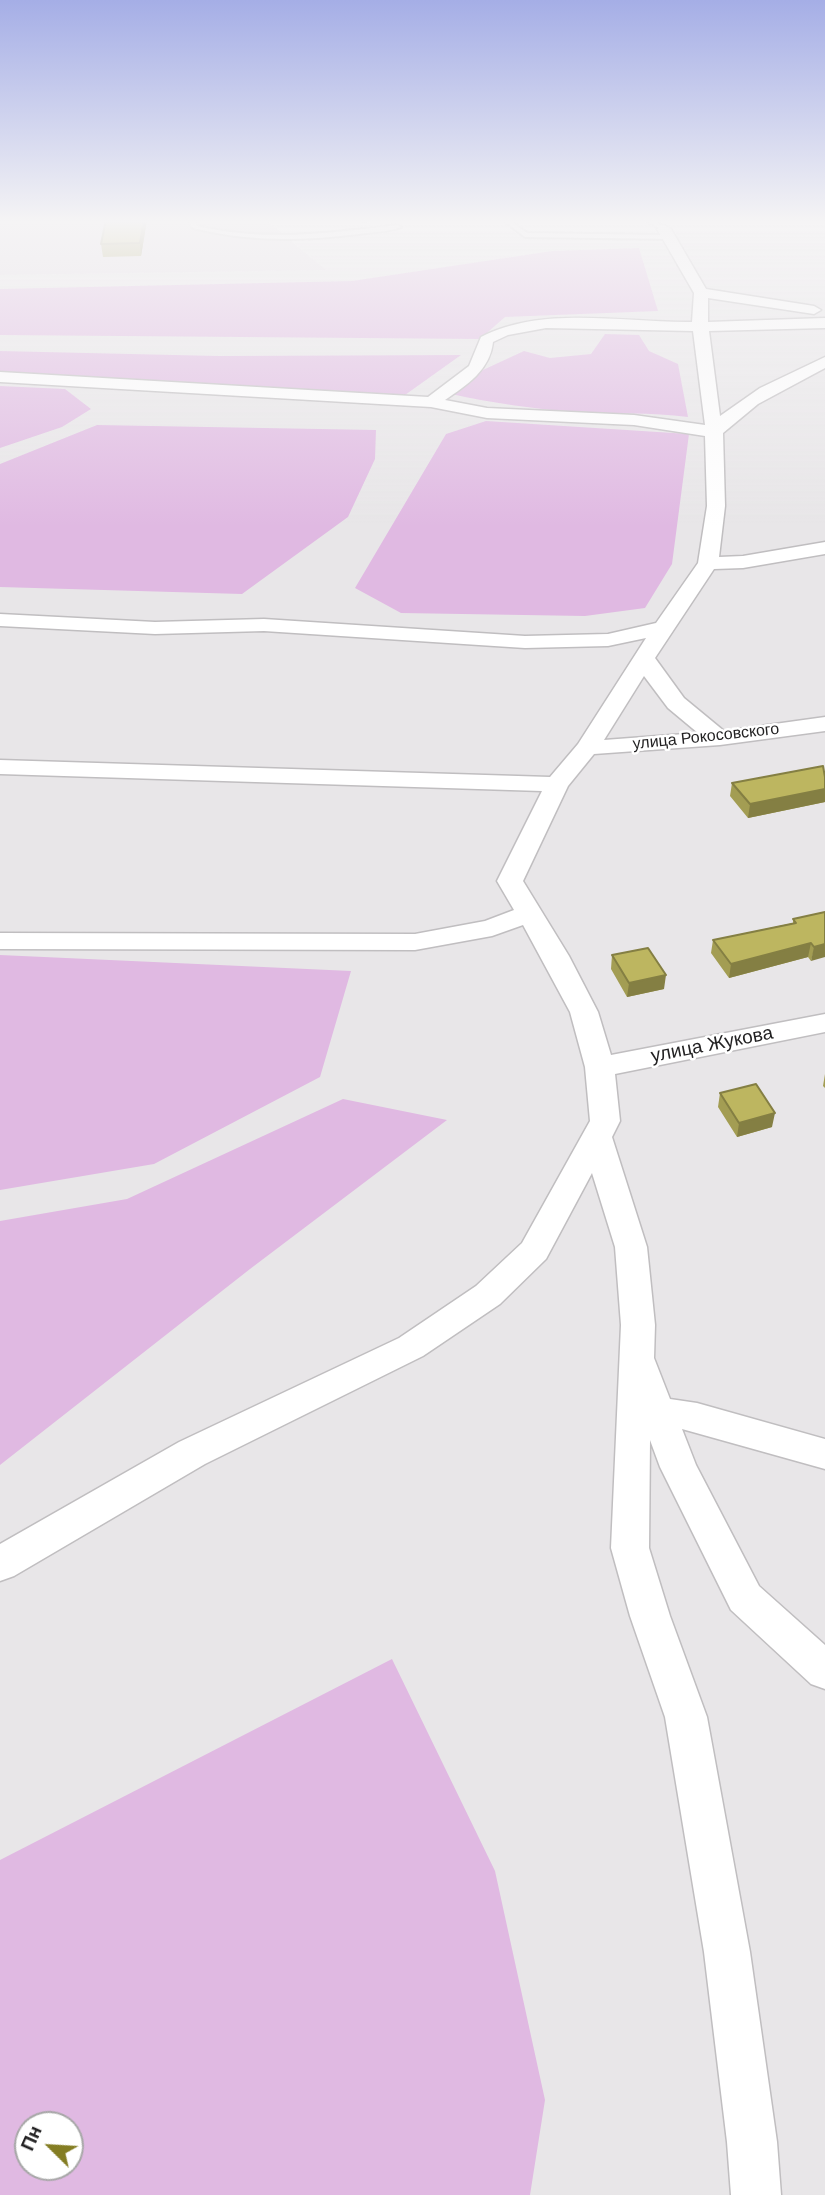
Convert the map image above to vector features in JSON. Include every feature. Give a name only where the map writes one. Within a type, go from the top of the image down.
[{"type":"street","points":[[430,402],[477,369],[486,353],[486,340],[497,332],[564,323],[658,327],[825,323]]},
{"type":"street","points":[[0,1564],[192,1453],[411,1347],[488,1295],[534,1251],[605,1121],[600,1067],[584,1012],[510,881],[557,784],[587,748],[644,657],[708,563],[716,506],[714,432],[700,324]]},
{"type":"street","points":[[714,432],[731,413],[759,394],[825,362]]},
{"type":"street","points":[[0,377],[430,402],[487,413],[634,420],[714,432]]},
{"type":"street","points":[[708,563],[743,562],[825,548]]},
{"type":"street","points":[[0,620],[155,628],[264,625],[525,642],[608,640],[663,628]]},
{"type":"street","points":[[644,657],[656,681],[681,711],[720,738]]},
{"type":"street","name":"улица Рокосовского","points":[[587,748],[720,738],[825,724]]},
{"type":"street","points":[[0,767],[557,784]]},
{"type":"street","points":[[0,941],[415,942],[492,928],[529,913]]},
{"type":"street","name":"улица Жукова","points":[[600,1067],[825,1023]]},
{"type":"street","points":[[597,1138],[631,1247],[638,1325],[630,1548],[650,1616],[686,1717],[727,1952],[756,2195]]},
{"type":"street","points":[[636,1357],[678,1467],[745,1598],[825,1671]]},
{"type":"street","points":[[657,1411],[697,1417],[825,1454]]},
{"type":"shaded area","points":[[0,322],[499,322],[480,339],[0,335]]},
{"type":"shaded area","points":[[605,334],[639,335],[649,351],[678,364],[688,417],[575,412],[529,407],[451,394],[446,387],[524,351],[550,358],[591,354]]},
{"type":"shaded area","points":[[0,351],[219,356],[461,355],[405,395],[0,373]]},
{"type":"shaded area","points":[[0,386],[65,389],[91,409],[62,427],[0,448]]},
{"type":"shaded area","points":[[486,421],[689,434],[672,564],[645,608],[585,616],[401,613],[355,588],[446,434]]},
{"type":"shaded area","points":[[97,425],[376,430],[375,459],[348,517],[242,594],[0,587],[0,464]]},
{"type":"shaded area","points":[[0,955],[351,971],[320,1077],[154,1164],[0,1190]]},
{"type":"shaded area","points":[[343,1099],[447,1120],[250,1269],[0,1465],[0,1221],[127,1199]]},
{"type":"shaded area","points":[[392,1659],[495,1871],[545,2100],[530,2195],[0,2195],[0,1860]]},
{"type":"building","points":[[823,766],[825,789],[750,804],[732,783]]},
{"type":"building","points":[[825,912],[825,944],[814,947],[811,943],[731,964],[713,940],[796,923],[793,919]]},
{"type":"building","points":[[648,948],[666,975],[629,983],[612,955]]},
{"type":"building","points":[[756,1084],[775,1113],[739,1123],[720,1093]]}]
